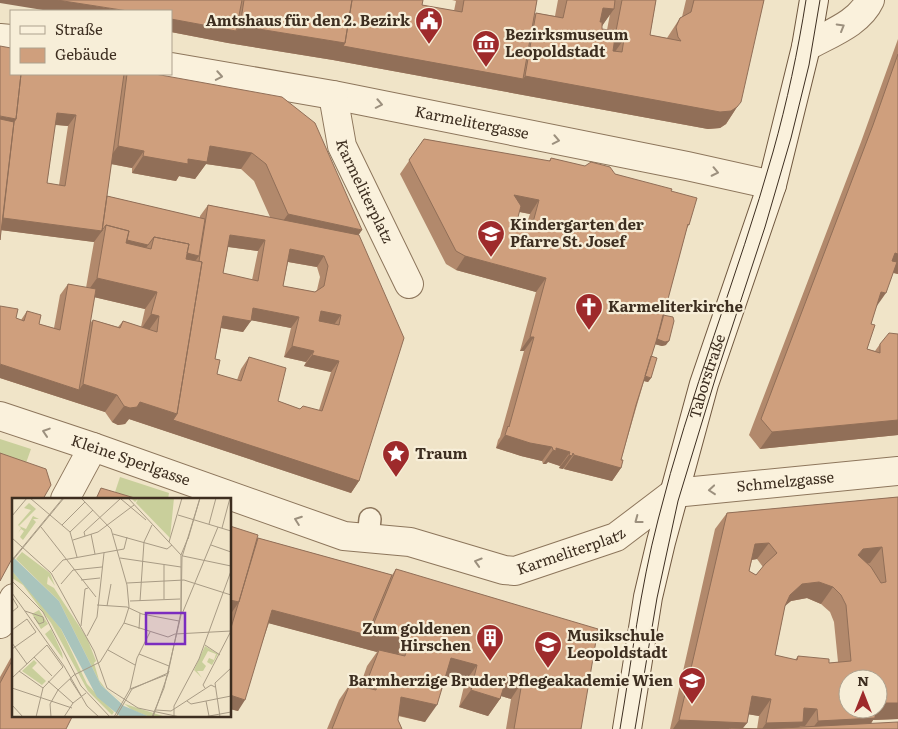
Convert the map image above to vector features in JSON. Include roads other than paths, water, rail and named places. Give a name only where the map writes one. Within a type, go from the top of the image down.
[{"type":"street","name":"Taborstraße","points":[[627,729],[648,597],[674,493],[704,384],[772,185],[806,47],[814,0]]},
{"type":"street","points":[[806,47],[848,24],[866,10],[870,0]]},
{"type":"street","name":"Karmelitergasse","points":[[172,67],[333,95],[687,166],[772,185]]},
{"type":"street","name":"Karmeliterplatz","points":[[333,95],[342,146],[409,284]]},
{"type":"street","name":"Kleine Sperlgasse","points":[[0,416],[361,531]]},
{"type":"street","points":[[67,498],[93,447]]},
{"type":"street","name":"Schmelzgasse","points":[[674,493],[898,471]]},
{"type":"street","name":"Karmeliterplatz","points":[[361,531],[410,542],[504,570],[515,571],[616,537],[674,493]]},
{"type":"street","points":[[0,624],[12,602]]},
{"type":"tram line","points":[[620,729],[641,598],[658,520],[684,427],[745,244],[773,152],[792,76],[806,0]]},
{"type":"tram line","points":[[635,729],[657,598],[678,501],[717,373],[765,227],[791,138],[809,65],[820,0]]},
{"type":"place","name":"Amtshaus für den 2. Bezirk","points":[[429,45]]},
{"type":"place","name":"Bezirksmuseum Leopoldstadt","points":[[486,68]]},
{"type":"place","name":"Kindergarten der Pfarre St. Josef","points":[[491,258]]},
{"type":"place","name":"Karmeliterkirche","points":[[589,331]]},
{"type":"place","name":"Traum","points":[[396,478]]},
{"type":"place","name":"Zum goldenen Hirschen","points":[[490,662]]},
{"type":"place","name":"Musikschule Leopoldstadt","points":[[548,669]]},
{"type":"place","name":"Barmherzige Bruder Pflegeakademie Wien","points":[[692,705]]}]
